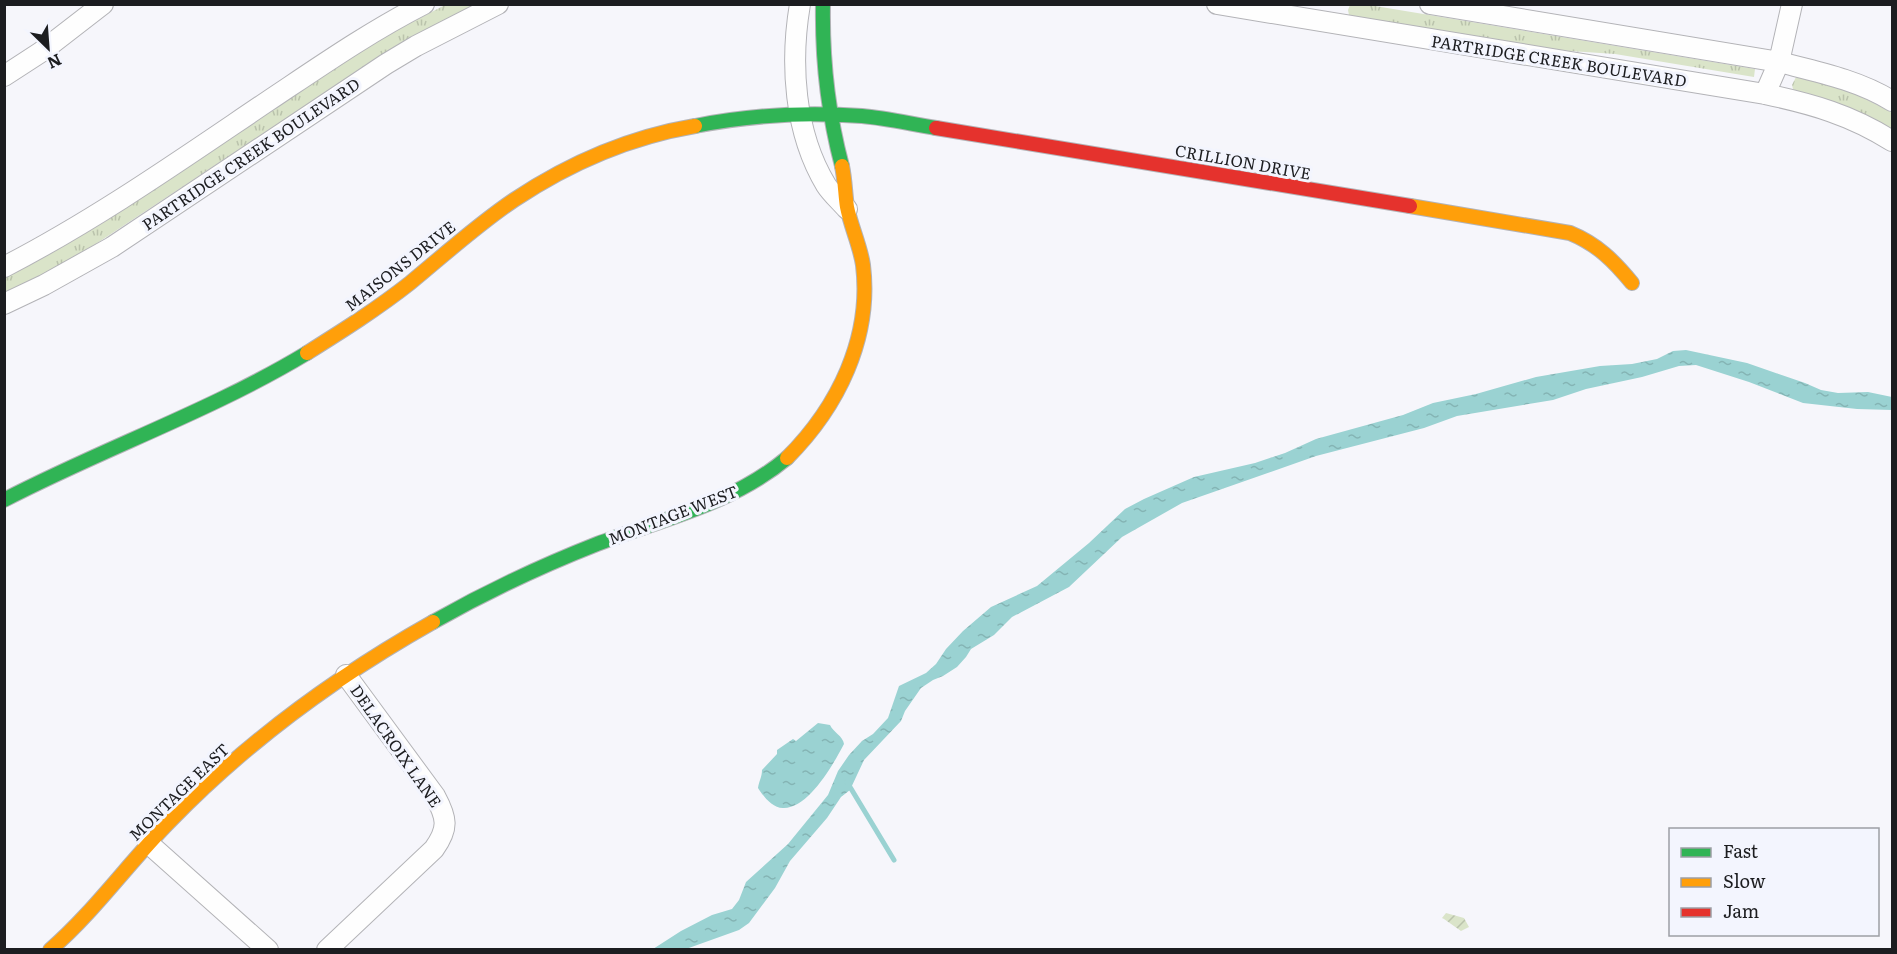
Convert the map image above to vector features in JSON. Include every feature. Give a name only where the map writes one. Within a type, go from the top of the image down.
[{"type":"street","points":[[4,76],[41,52],[103,4]]},
{"type":"street","name":"PARTRIDGE CREEK BOULEVARD","points":[[4,267],[78,227],[140,188],[334,57],[400,16],[424,4]]},
{"type":"street","name":"PARTRIDGE CREEK BOULEVARD","points":[[4,304],[44,285],[112,247],[386,64],[498,4]]},
{"type":"street","name":"MONTAGE WEST","points":[[800,4],[795,41],[795,67],[800,113],[806,141],[827,186],[847,209]]},
{"type":"street","name":"MONTAGE WEST","points":[[346,675],[469,601],[590,547],[694,510],[736,492],[768,474],[790,455],[820,421],[833,400],[852,358],[859,333],[863,304],[861,253],[847,209],[845,179],[830,114],[823,34],[824,4]]},
{"type":"street","name":"PARTRIDGE CREEK BOULEVARD","points":[[1217,4],[1765,94],[1831,110],[1874,129],[1893,141]]},
{"type":"street","name":"PARTRIDGE CREEK BOULEVARD","points":[[1430,4],[1779,62],[1833,75],[1893,101]]},
{"type":"street","points":[[1765,94],[1779,62],[1792,4]]},
{"type":"street","name":"MAISONS DRIVE","points":[[4,500],[84,460],[254,384],[307,353],[393,295],[507,205],[568,169],[617,147],[683,128],[742,117],[800,113],[830,114]]},
{"type":"street","name":"CRILLION DRIVE","points":[[830,114],[864,116],[961,131],[1557,230],[1589,240],[1607,254],[1632,283]]},
{"type":"street","name":"MONTAGE EAST","points":[[50,950],[75,928],[122,870],[192,799],[240,756],[346,675]]},
{"type":"street","name":"DELACROIX LANE","points":[[327,950],[434,849],[443,837],[445,822],[442,809],[435,796],[346,675]]},
{"type":"street","points":[[148,843],[268,950]]},
{"type":"green space","points":[[445,5],[478,5],[358,71],[76,257],[5,294],[5,277],[106,221],[374,42]]},
{"type":"green space","points":[[1350,5],[1369,5],[1755,69],[1754,77],[1615,54],[1540,49],[1353,17],[1349,15]]},
{"type":"green space","points":[[1796,77],[1805,77],[1830,84],[1884,108],[1892,113],[1892,130],[1835,103],[1797,92],[1792,85]]},
{"type":"green space","points":[[1446,913],[1464,918],[1469,927],[1461,931],[1442,918]]},
{"type":"water","points":[[1686,350],[1747,363],[1821,390],[1838,393],[1868,392],[1892,397],[1892,410],[1803,403],[1696,365],[1679,366],[1586,389],[1553,400],[1457,416],[1424,428],[1316,456],[1182,503],[1122,537],[1069,587],[1012,617],[994,635],[971,649],[957,667],[921,688],[901,721],[864,760],[850,790],[841,797],[827,818],[790,861],[775,888],[749,923],[739,930],[686,949],[653,949],[712,915],[732,909],[739,900],[746,882],[788,844],[828,795],[838,771],[849,755],[888,718],[899,686],[926,673],[963,631],[991,607],[1037,586],[1089,543],[1125,509],[1194,477],[1255,463],[1316,439],[1403,415],[1433,403],[1536,377],[1600,366],[1632,364],[1657,359],[1673,351]]},
{"type":"water","points":[[818,723],[830,725],[844,744],[820,783],[803,801],[784,808],[772,804],[758,788],[762,770],[777,754],[777,750],[793,739],[796,741]]},
{"type":"waterway","points":[[847,782],[894,860]]},
{"type":"traffic: fast","points":[[823,4],[827,86],[842,166]]},
{"type":"traffic: fast","points":[[695,126],[757,117],[820,114],[871,117],[936,128]]},
{"type":"traffic: fast","points":[[4,500],[233,393],[307,353]]},
{"type":"traffic: fast","points":[[433,622],[555,561],[720,499],[766,474],[787,458]]},
{"type":"traffic: slow","points":[[307,353],[385,302],[487,220],[535,187],[578,164],[623,145],[695,126]]},
{"type":"traffic: slow","points":[[787,458],[822,417],[836,394],[848,370],[862,319],[863,265],[847,207],[842,166]]},
{"type":"traffic: slow","points":[[1410,206],[1570,233],[1589,242],[1604,254],[1632,283]]},
{"type":"traffic: slow","points":[[50,950],[82,919],[171,820],[231,763],[328,688],[433,622]]},
{"type":"traffic: jam","points":[[936,128],[1410,206]]}]
